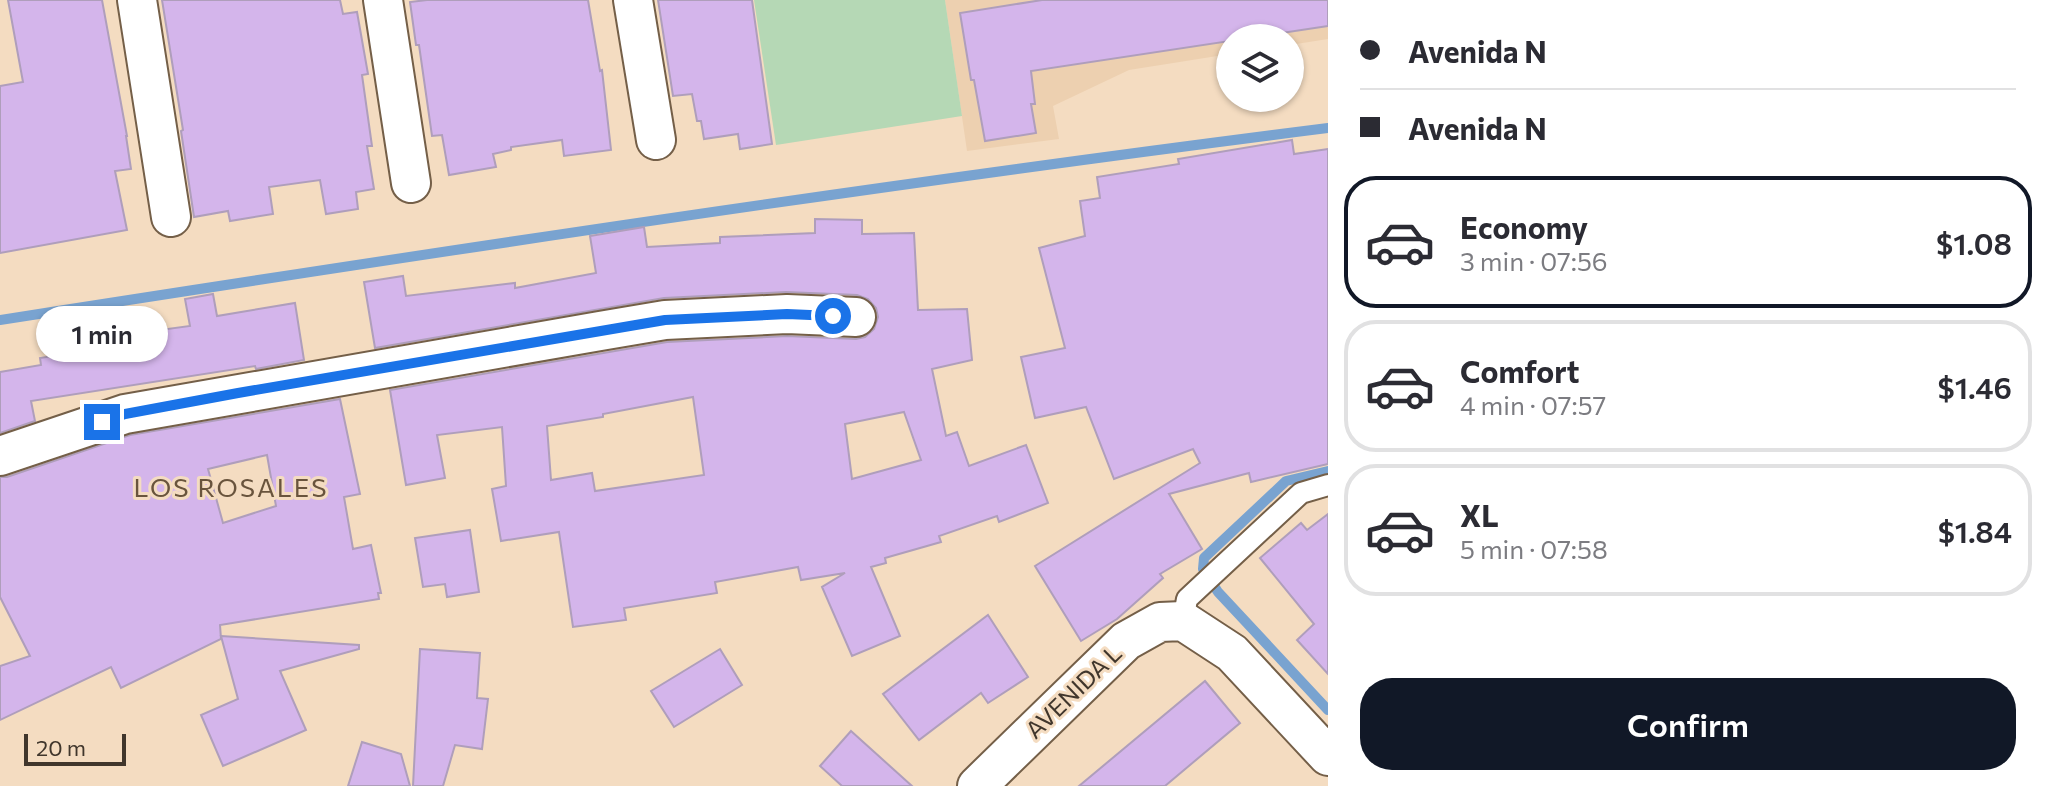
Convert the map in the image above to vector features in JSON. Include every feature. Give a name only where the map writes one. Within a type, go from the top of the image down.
[{"type":"street","points":[[137,0],[171,217]]},
{"type":"street","points":[[383,0],[411,183]]},
{"type":"street","points":[[633,0],[656,140]]},
{"type":"street","points":[[0,456],[125,414],[639,324],[787,314],[856,317]]},
{"type":"street","points":[[1183,621],[1232,653],[1328,756]]},
{"type":"street","name":"AVENIDA L","points":[[977,786],[1126,641],[1160,622],[1183,621]]},
{"type":"lane","points":[[1183,621],[1187,599],[1301,493],[1328,485]]},
{"type":"shaded area","points":[[945,0],[1328,0],[1328,39],[1304,43],[1304,24],[1216,24],[1216,56],[1129,70],[1053,106],[1059,139],[967,151]]},
{"type":"green space","points":[[754,0],[945,0],[962,116],[776,145]]},
{"type":"building","points":[[8,0],[102,0],[131,169],[115,171],[127,230],[0,253],[0,86],[23,82]]},
{"type":"building","points":[[162,0],[340,0],[343,14],[357,12],[368,74],[362,75],[372,146],[367,146],[374,189],[356,192],[358,209],[326,214],[320,180],[269,187],[273,214],[230,221],[228,211],[194,217]]},
{"type":"building","points":[[588,0],[602,70],[611,150],[564,156],[562,140],[511,147],[511,150],[493,154],[496,167],[449,175],[442,135],[432,136],[410,2]]},
{"type":"building","points":[[658,0],[752,0],[772,144],[740,149],[738,134],[704,139],[692,94],[673,96]]},
{"type":"building","points":[[1042,0],[1328,0],[1328,26],[1304,30],[1304,24],[1216,24],[1216,43],[1031,71],[1035,104],[1031,104],[1036,133],[985,141],[960,13]]},
{"type":"building","points":[[1292,140],[1294,154],[1328,149],[1328,464],[1251,482],[1249,473],[1169,494],[1202,549],[1160,574],[1163,578],[1117,619],[1081,641],[1035,566],[1200,463],[1193,449],[1114,479],[1086,407],[1035,418],[1021,357],[1065,348],[1039,248],[1085,236],[1080,201],[1100,198],[1097,177],[1179,164],[1178,159]]},
{"type":"building","points":[[815,219],[862,220],[862,234],[914,233],[918,310],[967,309],[972,360],[932,369],[946,436],[957,432],[969,466],[1026,445],[1048,503],[999,522],[997,516],[939,536],[941,542],[885,558],[886,563],[871,567],[900,636],[852,656],[822,587],[845,573],[801,580],[798,567],[715,582],[717,593],[624,608],[626,620],[573,627],[559,532],[501,541],[492,489],[506,486],[502,427],[437,435],[445,478],[406,485],[390,390],[667,342],[787,336],[856,339],[865,337],[874,329],[878,317],[876,308],[868,299],[857,295],[786,292],[664,298],[375,348],[364,282],[403,276],[406,296],[515,283],[515,288],[596,273],[590,236],[644,227],[647,247],[720,243],[720,237],[815,233]],"holes":[[[693,397],[704,475],[595,491],[592,473],[551,480],[547,426]],[[904,412],[921,460],[852,479],[845,424]]]},
{"type":"building","points":[[213,294],[217,316],[295,303],[304,360],[31,401],[35,421],[0,433],[0,372],[41,365],[40,358],[72,353],[71,350],[87,347],[86,340],[190,326],[185,299]]},
{"type":"building","points":[[340,399],[360,494],[344,497],[353,549],[371,545],[381,593],[378,593],[379,599],[220,625],[221,639],[121,688],[111,667],[0,720],[0,666],[30,656],[0,597],[0,477],[130,435]],"holes":[[[267,455],[276,506],[223,523],[208,469]]]},
{"type":"building","points":[[1328,514],[1328,674],[1297,640],[1314,624],[1260,558],[1301,523],[1307,530]]},
{"type":"building","points":[[470,530],[479,592],[447,597],[445,584],[423,587],[415,538]]},
{"type":"building","points":[[988,615],[1028,677],[988,703],[981,693],[919,740],[883,694]]},
{"type":"building","points":[[221,636],[359,645],[359,649],[280,671],[306,730],[223,766],[201,715],[238,699]]},
{"type":"building","points":[[420,649],[480,653],[477,698],[488,699],[482,749],[455,745],[443,786],[413,786]]},
{"type":"building","points":[[720,649],[742,685],[674,727],[651,691]]},
{"type":"building","points":[[1205,681],[1240,723],[1165,786],[1079,786]]},
{"type":"building","points":[[851,731],[912,786],[842,786],[820,766]]},
{"type":"building","points":[[362,742],[401,754],[410,786],[348,786]]},
{"type":"waterway","points":[[0,320],[663,219],[1328,128]]},
{"type":"waterway","points":[[1328,471],[1286,481],[1204,558],[1203,569],[1218,592],[1328,710]]},
{"type":"district","name":"LOS ROSALES","points":[[231,488]]},
{"type":"route","points":[[102,422],[125,414],[238,393],[665,320],[787,314],[833,316]]}]
